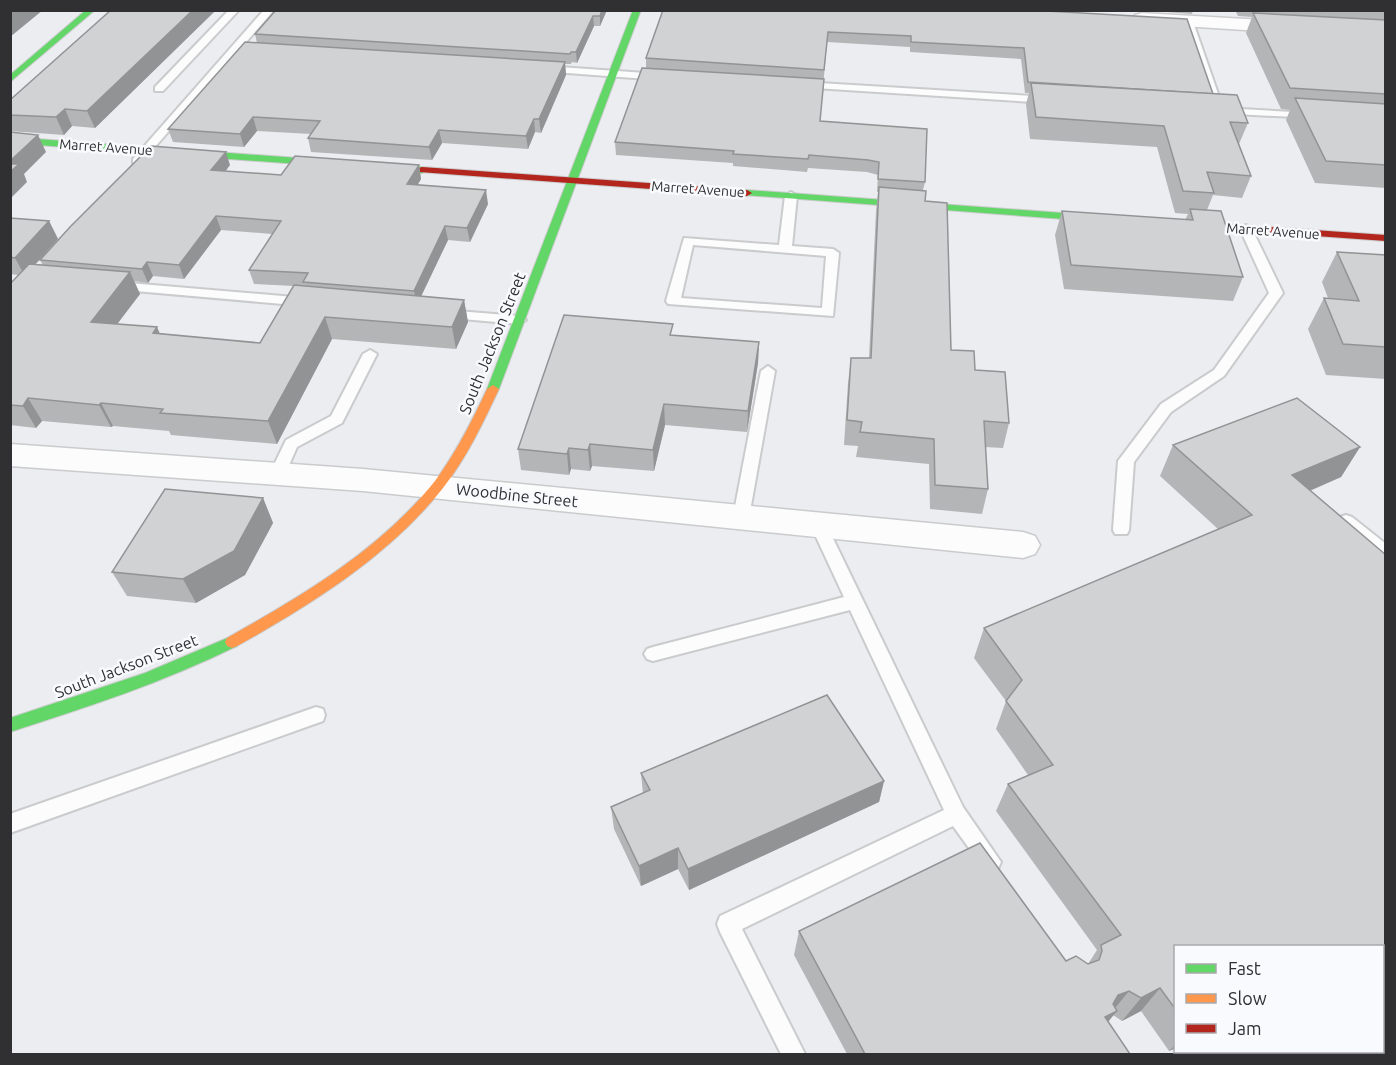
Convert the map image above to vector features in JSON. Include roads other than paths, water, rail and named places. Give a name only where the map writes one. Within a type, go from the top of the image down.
[{"type":"main road","points":[[10,80],[91,10]]},
{"type":"main road","name":"South Jackson Street","points":[[10,725],[119,690],[186,664],[258,629],[329,584],[387,537],[436,488],[475,430],[637,10]]},
{"type":"main road","name":"Marret Avenue","points":[[10,140],[1118,220]]},
{"type":"main road","name":"Marret Avenue","points":[[1164,223],[1386,238]]},
{"type":"street","points":[[1119,18],[1188,22],[1211,17],[1386,33]]},
{"type":"street","name":"Woodbine Street","points":[[10,455],[436,488],[1023,544]]},
{"type":"lane","points":[[159,89],[235,10]]},
{"type":"lane","points":[[132,167],[242,49],[270,10]]},
{"type":"lane","points":[[1188,22],[1219,111]]},
{"type":"lane","points":[[530,68],[670,77]]},
{"type":"lane","points":[[789,84],[1064,101]]},
{"type":"lane","points":[[1207,110],[1326,117]]},
{"type":"lane","points":[[785,249],[790,196]]},
{"type":"lane","points":[[1121,530],[1126,461],[1166,408],[1219,373],[1276,292],[1246,229]]},
{"type":"lane","points":[[688,241],[785,249],[833,254],[828,313],[673,301],[688,241]]},
{"type":"lane","points":[[106,285],[318,303]]},
{"type":"lane","points":[[436,313],[519,320]]},
{"type":"lane","points":[[277,475],[291,444],[337,419],[370,354]]},
{"type":"lane","points":[[741,517],[768,371]]},
{"type":"lane","points":[[1346,521],[1386,554]]},
{"type":"lane","points":[[818,524],[956,814],[1004,880]]},
{"type":"lane","points":[[653,654],[854,602]]},
{"type":"lane","points":[[10,824],[316,715]]},
{"type":"lane","points":[[793,1054],[728,924],[956,814]]}]
